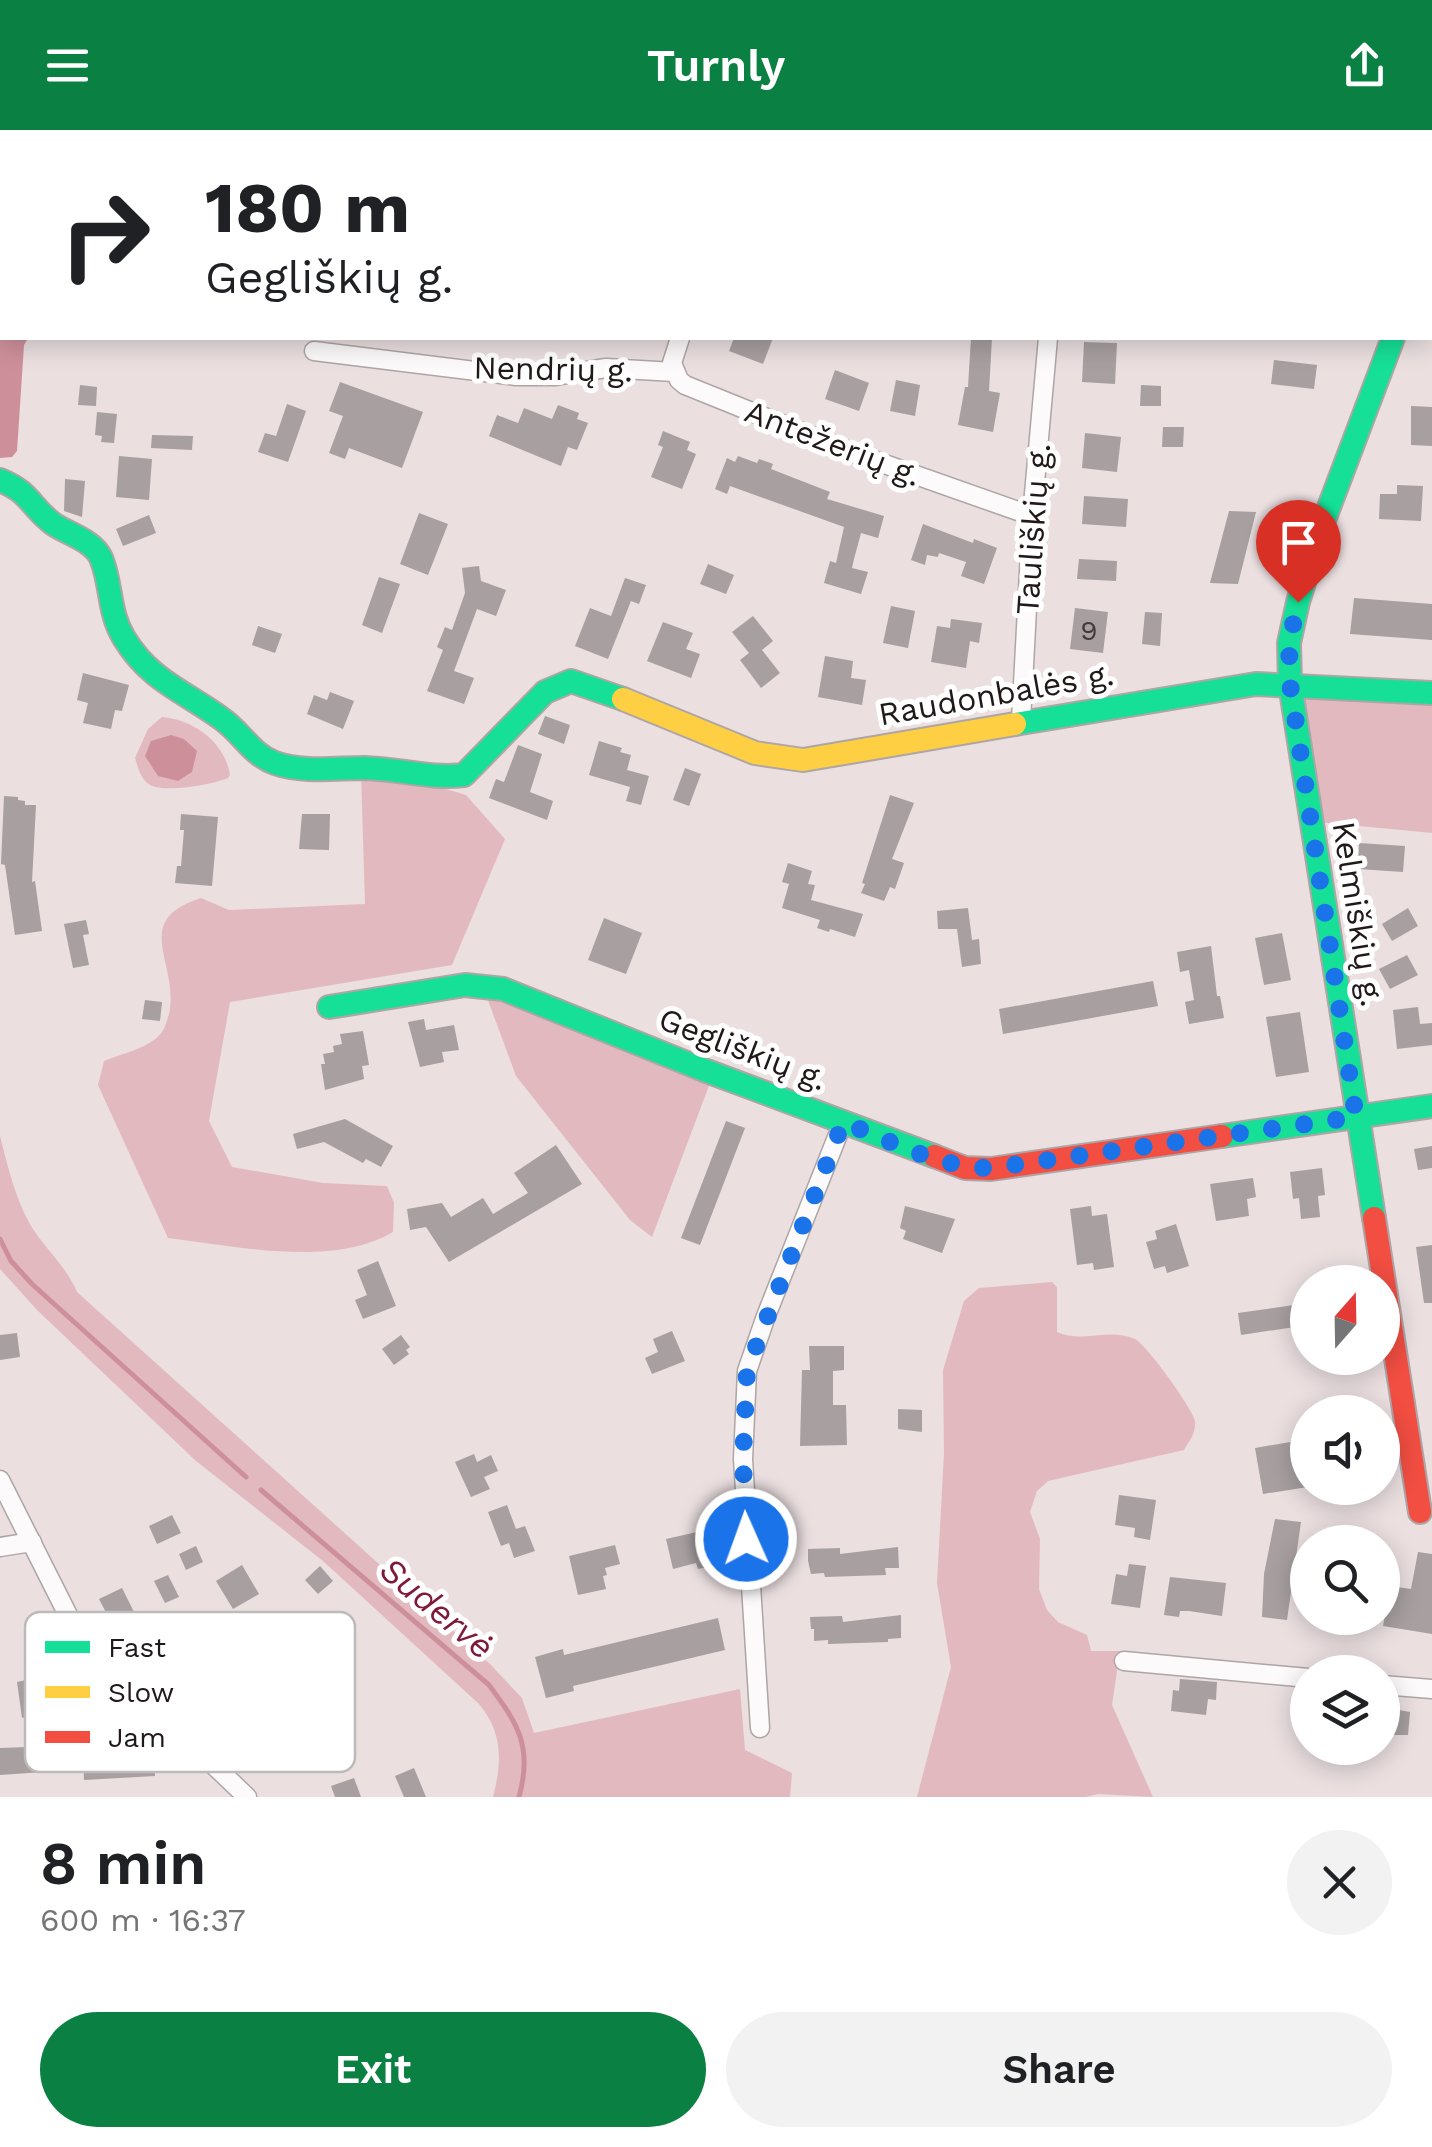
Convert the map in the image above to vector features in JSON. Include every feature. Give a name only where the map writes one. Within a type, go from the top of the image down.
[{"type":"street","points":[[674,372],[672,363],[679,340]]},
{"type":"street","name":"Tauliškių g.","points":[[1020,721],[1048,340]]},
{"type":"street","name":"Kelmiškių g.","points":[[1392,340],[1320,531],[1289,643],[1290,684],[1420,1512]]},
{"type":"street","name":"Nendrių g.","points":[[314,350],[516,376],[554,376],[606,368],[674,372]]},
{"type":"street","name":"Antežerių g.","points":[[674,372],[685,385],[839,447],[1032,516]]},
{"type":"street","name":"Raudonbalės g.","points":[[0,480],[21,488],[51,522],[92,547],[100,558],[111,611],[123,637],[148,670],[174,691],[224,720],[256,751],[275,763],[444,777],[464,774],[544,692],[571,681],[756,754],[803,760],[1256,684],[1432,693]]},
{"type":"street","name":"Gegliškių g.","points":[[329,1008],[464,985],[503,988],[965,1168],[991,1168],[1432,1106]]},
{"type":"street","points":[[760,1728],[743,1458],[747,1370],[843,1122]]},
{"type":"street","points":[[0,1480],[67,1612]]},
{"type":"street","points":[[0,1547],[32,1542]]},
{"type":"street","points":[[1124,1661],[1290,1676]]},
{"type":"street","points":[[1400,1687],[1432,1690]]},
{"type":"street","points":[[221,1772],[247,1797]]},
{"type":"shaded area","points":[[0,340],[27,340],[17,451],[12,457],[0,458]]},
{"type":"shaded area","points":[[1304,697],[1432,699],[1432,833],[1318,822]]},
{"type":"shaded area","points":[[162,717],[197,728],[215,743],[227,763],[228,778],[179,788],[159,788],[145,781],[135,758],[148,729]]},
{"type":"shaded area","points":[[171,735],[184,739],[197,751],[192,772],[178,781],[158,776],[145,756],[151,741]]},
{"type":"shaded area","points":[[361,772],[426,783],[466,795],[505,839],[452,965],[230,1002],[209,1121],[232,1167],[323,1183],[387,1186],[394,1203],[393,1232],[369,1243],[313,1252],[168,1238],[98,1085],[104,1061],[148,1044],[164,1028],[171,995],[162,931],[179,907],[201,898],[229,910],[365,904]]},
{"type":"shaded area","points":[[486,995],[710,1083],[652,1237],[630,1220],[516,1076]]},
{"type":"shaded area","points":[[0,1136],[25,1215],[77,1292],[490,1664],[522,1698],[534,1733],[740,1689],[745,1750],[792,1773],[790,1797],[493,1797],[498,1748],[493,1726],[479,1704],[323,1561],[196,1461],[37,1310],[0,1269]]},
{"type":"shaded area","points":[[1052,1282],[1057,1287],[1057,1332],[1135,1339],[1168,1377],[1195,1421],[1194,1433],[1184,1450],[1048,1481],[1037,1491],[1030,1512],[1040,1539],[1039,1589],[1047,1610],[1058,1622],[1087,1635],[1091,1651],[1120,1651],[1112,1705],[1153,1797],[917,1797],[951,1667],[937,1583],[944,1453],[943,1370],[964,1301],[979,1288]]},
{"type":"building","points":[[733,340],[772,340],[763,364],[729,351]]},
{"type":"building","points":[[971,340],[992,340],[989,391],[1000,393],[993,432],[958,425],[968,387]]},
{"type":"building","points":[[1084,342],[1117,343],[1115,384],[1082,382]]},
{"type":"building","points":[[1274,360],[1317,365],[1314,389],[1271,384]]},
{"type":"building","points":[[835,370],[869,383],[859,411],[825,399]]},
{"type":"building","points":[[896,380],[920,385],[915,416],[890,411]]},
{"type":"building","points":[[340,382],[423,412],[402,468],[349,448],[345,459],[329,453],[343,416],[329,411]]},
{"type":"building","points":[[80,385],[97,387],[96,406],[78,405]]},
{"type":"building","points":[[1141,385],[1161,386],[1161,406],[1140,406]]},
{"type":"building","points":[[287,404],[306,411],[288,462],[258,452],[265,433],[276,436]]},
{"type":"building","points":[[558,405],[579,413],[577,419],[588,423],[577,450],[568,447],[561,466],[489,436],[497,415],[518,423],[524,408],[552,419]]},
{"type":"building","points":[[1411,406],[1432,407],[1432,446],[1411,445]]},
{"type":"building","points":[[97,412],[117,414],[114,443],[101,442],[102,436],[95,435]]},
{"type":"building","points":[[1163,427],[1184,427],[1183,447],[1162,447]]},
{"type":"building","points":[[663,431],[690,442],[687,450],[696,454],[682,489],[651,477],[663,447],[658,445]]},
{"type":"building","points":[[1085,433],[1121,437],[1117,472],[1082,468]]},
{"type":"building","points":[[152,435],[193,436],[192,450],[151,448]]},
{"type":"building","points":[[119,456],[152,459],[149,500],[116,497]]},
{"type":"building","points":[[738,456],[773,464],[771,469],[830,492],[827,499],[884,516],[878,538],[861,533],[852,568],[868,572],[861,594],[824,583],[830,561],[836,563],[844,527],[730,486],[727,494],[715,489],[727,458],[735,462]]},
{"type":"building","points":[[65,479],[85,481],[82,517],[64,511]]},
{"type":"building","points":[[1397,485],[1423,486],[1421,521],[1379,519],[1380,494],[1397,494]]},
{"type":"building","points":[[1084,496],[1128,499],[1126,527],[1082,524]]},
{"type":"building","points":[[1229,511],[1256,512],[1238,584],[1210,583]]},
{"type":"building","points":[[419,513],[448,524],[428,575],[400,564]]},
{"type":"building","points":[[149,515],[156,533],[123,546],[116,529]]},
{"type":"building","points":[[923,524],[997,548],[984,584],[961,576],[966,562],[939,553],[938,557],[927,555],[925,565],[911,560]]},
{"type":"building","points":[[1079,559],[1117,561],[1116,581],[1077,579]]},
{"type":"building","points":[[708,564],[734,575],[726,594],[700,584]]},
{"type":"building","points":[[479,566],[481,581],[506,590],[496,616],[477,609],[454,671],[474,678],[464,704],[427,691],[443,650],[437,647],[445,627],[452,630],[465,593],[462,568]]},
{"type":"building","points":[[379,577],[400,584],[382,633],[362,625]]},
{"type":"building","points":[[625,578],[646,585],[639,604],[631,601],[608,659],[575,646],[590,608],[611,616]]},
{"type":"building","points":[[1354,598],[1432,604],[1432,640],[1350,634]]},
{"type":"building","points":[[891,606],[915,611],[908,648],[883,643]]},
{"type":"building","points":[[1075,608],[1108,612],[1103,653],[1070,649]]},
{"type":"building","points":[[1145,612],[1162,613],[1160,646],[1142,644]]},
{"type":"building","points":[[753,616],[773,641],[762,650],[780,673],[761,688],[740,660],[749,653],[732,632]]},
{"type":"building","points":[[951,619],[982,623],[979,643],[970,641],[966,668],[931,662],[937,626],[950,628]]},
{"type":"building","points":[[663,622],[693,633],[686,649],[700,654],[691,678],[647,661]]},
{"type":"building","points":[[258,626],[282,634],[275,653],[252,645]]},
{"type":"building","points":[[825,656],[853,661],[851,678],[866,680],[862,705],[818,697]]},
{"type":"building","points":[[83,673],[129,685],[122,711],[115,710],[111,729],[83,723],[88,703],[77,700]]},
{"type":"building","points":[[330,692],[354,701],[343,729],[307,714],[314,695],[327,700]]},
{"type":"building","points":[[545,716],[570,725],[564,744],[538,734]]},
{"type":"building","points":[[599,741],[631,755],[627,770],[649,776],[641,805],[626,801],[630,787],[589,775]]},
{"type":"building","points":[[518,745],[542,754],[530,792],[553,801],[547,820],[489,798],[496,779],[504,782]]},
{"type":"building","points":[[685,768],[701,774],[689,806],[673,800]]},
{"type":"building","points":[[890,795],[914,803],[892,859],[904,863],[895,889],[890,887],[884,901],[861,893]]},
{"type":"building","points":[[4,796],[36,805],[32,882],[35,881],[42,931],[15,935],[5,865],[1,864]]},
{"type":"building","points":[[181,814],[218,817],[212,886],[175,883],[177,866],[181,866]]},
{"type":"building","points":[[302,814],[330,814],[329,850],[299,849]]},
{"type":"building","points":[[1359,843],[1405,846],[1403,872],[1358,869]]},
{"type":"building","points":[[788,863],[812,871],[808,884],[815,885],[811,900],[863,914],[855,937],[817,928],[820,920],[782,908],[789,884],[782,882]]},
{"type":"building","points":[[968,908],[972,940],[979,939],[981,964],[962,967],[957,929],[938,929],[937,911]]},
{"type":"building","points":[[1408,908],[1418,926],[1392,941],[1382,924]]},
{"type":"building","points":[[604,918],[642,933],[626,974],[588,960]]},
{"type":"building","points":[[86,920],[89,934],[83,935],[89,965],[73,968],[64,924]]},
{"type":"building","points":[[1282,933],[1291,980],[1264,985],[1255,938]]},
{"type":"building","points":[[1211,946],[1224,1018],[1189,1024],[1185,1002],[1194,1000],[1189,970],[1180,972],[1177,952]]},
{"type":"building","points":[[1407,955],[1418,975],[1390,989],[1379,969]]},
{"type":"building","points":[[1153,981],[1158,1006],[1003,1034],[999,1009]]},
{"type":"building","points":[[145,1000],[162,1002],[160,1021],[142,1019]]},
{"type":"building","points":[[1418,1007],[1420,1024],[1432,1023],[1432,1045],[1397,1049],[1393,1010]]},
{"type":"building","points":[[1300,1012],[1309,1072],[1276,1077],[1266,1017]]},
{"type":"building","points":[[424,1019],[426,1030],[454,1025],[459,1050],[442,1052],[444,1062],[420,1067],[408,1022]]},
{"type":"building","points":[[363,1031],[369,1065],[362,1066],[364,1079],[325,1090],[323,1054],[334,1052],[333,1046],[342,1044],[340,1034]]},
{"type":"building","points":[[345,1119],[393,1146],[381,1167],[366,1159],[363,1163],[324,1142],[297,1149],[293,1134]]},
{"type":"building","points":[[726,1121],[745,1128],[700,1245],[681,1238]]},
{"type":"building","points":[[556,1145],[582,1184],[449,1262],[426,1227],[410,1230],[407,1209],[442,1203],[451,1217],[483,1198],[493,1214],[528,1193],[514,1173]]},
{"type":"building","points":[[1432,1146],[1432,1168],[1418,1170],[1414,1149]]},
{"type":"building","points":[[1322,1168],[1325,1195],[1318,1196],[1320,1217],[1301,1219],[1299,1198],[1293,1199],[1290,1172]]},
{"type":"building","points":[[1253,1178],[1256,1197],[1247,1199],[1249,1216],[1216,1221],[1210,1184]]},
{"type":"building","points":[[905,1206],[955,1219],[942,1253],[903,1239],[906,1231],[900,1228]]},
{"type":"building","points":[[1091,1206],[1092,1216],[1107,1214],[1114,1267],[1094,1270],[1093,1263],[1077,1265],[1070,1209]]},
{"type":"building","points":[[1176,1224],[1189,1266],[1167,1273],[1165,1266],[1154,1269],[1146,1242],[1157,1239],[1155,1231]]},
{"type":"building","points":[[1432,1245],[1432,1303],[1424,1303],[1416,1247]]},
{"type":"building","points":[[378,1261],[396,1306],[363,1319],[355,1300],[367,1295],[357,1270]]},
{"type":"building","points":[[1290,1306],[1290,1328],[1241,1335],[1238,1313]]},
{"type":"building","points":[[672,1331],[685,1361],[652,1374],[645,1358],[658,1352],[653,1339]]},
{"type":"building","points":[[17,1333],[20,1357],[0,1360],[0,1335]]},
{"type":"building","points":[[401,1335],[410,1347],[406,1350],[409,1354],[394,1365],[382,1349]]},
{"type":"building","points":[[809,1346],[844,1346],[844,1370],[833,1371],[833,1405],[846,1405],[847,1445],[800,1446],[802,1370],[810,1370]]},
{"type":"building","points":[[898,1409],[922,1410],[922,1432],[898,1429]]},
{"type":"building","points":[[1290,1442],[1290,1490],[1263,1494],[1255,1448]]},
{"type":"building","points":[[474,1454],[477,1462],[491,1455],[498,1471],[484,1477],[490,1489],[471,1497],[455,1462]]},
{"type":"building","points":[[1119,1495],[1156,1500],[1150,1540],[1134,1537],[1135,1528],[1115,1525]]},
{"type":"building","points":[[507,1505],[516,1529],[525,1526],[535,1551],[514,1558],[509,1543],[501,1546],[488,1512]]},
{"type":"building","points":[[172,1515],[181,1533],[157,1544],[149,1526]]},
{"type":"building","points":[[1275,1519],[1301,1522],[1290,1525],[1287,1620],[1262,1617],[1264,1574]]},
{"type":"building","points":[[697,1532],[702,1553],[710,1551],[713,1566],[698,1569],[696,1563],[673,1569],[666,1539]]},
{"type":"building","points":[[615,1545],[620,1564],[605,1568],[606,1589],[578,1595],[569,1556]]},
{"type":"building","points":[[196,1546],[203,1562],[186,1570],[179,1554]]},
{"type":"building","points":[[898,1547],[899,1568],[885,1568],[886,1575],[811,1574],[808,1549],[840,1548],[840,1554]]},
{"type":"building","points":[[1418,1552],[1432,1554],[1432,1634],[1400,1629],[1400,1587],[1411,1589]]},
{"type":"building","points":[[1129,1564],[1146,1566],[1140,1608],[1111,1604],[1116,1574],[1127,1576]]},
{"type":"building","points":[[242,1565],[259,1594],[233,1609],[216,1581]]},
{"type":"building","points":[[320,1566],[333,1581],[318,1594],[305,1580]]},
{"type":"building","points":[[168,1575],[179,1597],[165,1603],[154,1581]]},
{"type":"building","points":[[1170,1577],[1226,1583],[1222,1616],[1189,1611],[1180,1611],[1179,1617],[1164,1615]]},
{"type":"building","points":[[122,1588],[134,1612],[106,1612],[99,1599]]},
{"type":"building","points":[[901,1615],[901,1638],[888,1642],[828,1644],[828,1640],[814,1641],[811,1629],[810,1617],[842,1616],[843,1622]]},
{"type":"building","points":[[718,1618],[725,1650],[573,1686],[574,1691],[546,1698],[535,1657],[563,1649],[564,1655]]},
{"type":"building","points":[[1180,1679],[1217,1682],[1216,1700],[1208,1699],[1206,1715],[1171,1711],[1173,1690],[1179,1691]]},
{"type":"building","points":[[25,1680],[22,1718],[17,1682]]},
{"type":"building","points":[[1400,1710],[1410,1712],[1408,1735],[1400,1735]]},
{"type":"building","points":[[25,1747],[25,1772],[44,1772],[0,1775],[0,1748]]},
{"type":"building","points":[[414,1768],[426,1797],[404,1797],[395,1776]]},
{"type":"building","points":[[84,1772],[155,1772],[155,1776],[84,1780]]},
{"type":"building","points":[[354,1778],[361,1797],[335,1797],[331,1786]]},
{"type":"waterway","name":"Sudervė","points":[[0,1239],[11,1261],[32,1284],[246,1477]]},
{"type":"waterway","name":"Sudervė","points":[[261,1490],[489,1685],[520,1737],[524,1764],[519,1797]]},
{"type":"traffic: fast","points":[[1374,1218],[1290,684],[1289,643],[1320,531],[1392,340]]},
{"type":"traffic: fast","points":[[0,480],[24,495],[52,523],[97,552],[119,628],[145,665],[229,724],[260,755],[275,763],[308,769],[365,768],[464,775],[545,692],[571,681],[623,699]]},
{"type":"traffic: fast","points":[[1015,724],[1256,684],[1432,693]]},
{"type":"traffic: fast","points":[[329,1007],[465,985],[503,989],[934,1156]]},
{"type":"traffic: fast","points":[[1222,1136],[1432,1106]]},
{"type":"traffic: slow","points":[[623,699],[755,753],[803,760],[1015,724]]},
{"type":"traffic: jam","points":[[934,1156],[965,1168],[991,1169],[1222,1136]]},
{"type":"traffic: jam","points":[[1374,1218],[1420,1512]]},
{"type":"route","points":[[746,1539],[743,1458],[747,1370],[843,1122],[965,1168],[991,1168],[1356,1117],[1290,684],[1289,643],[1298,602]]}]
